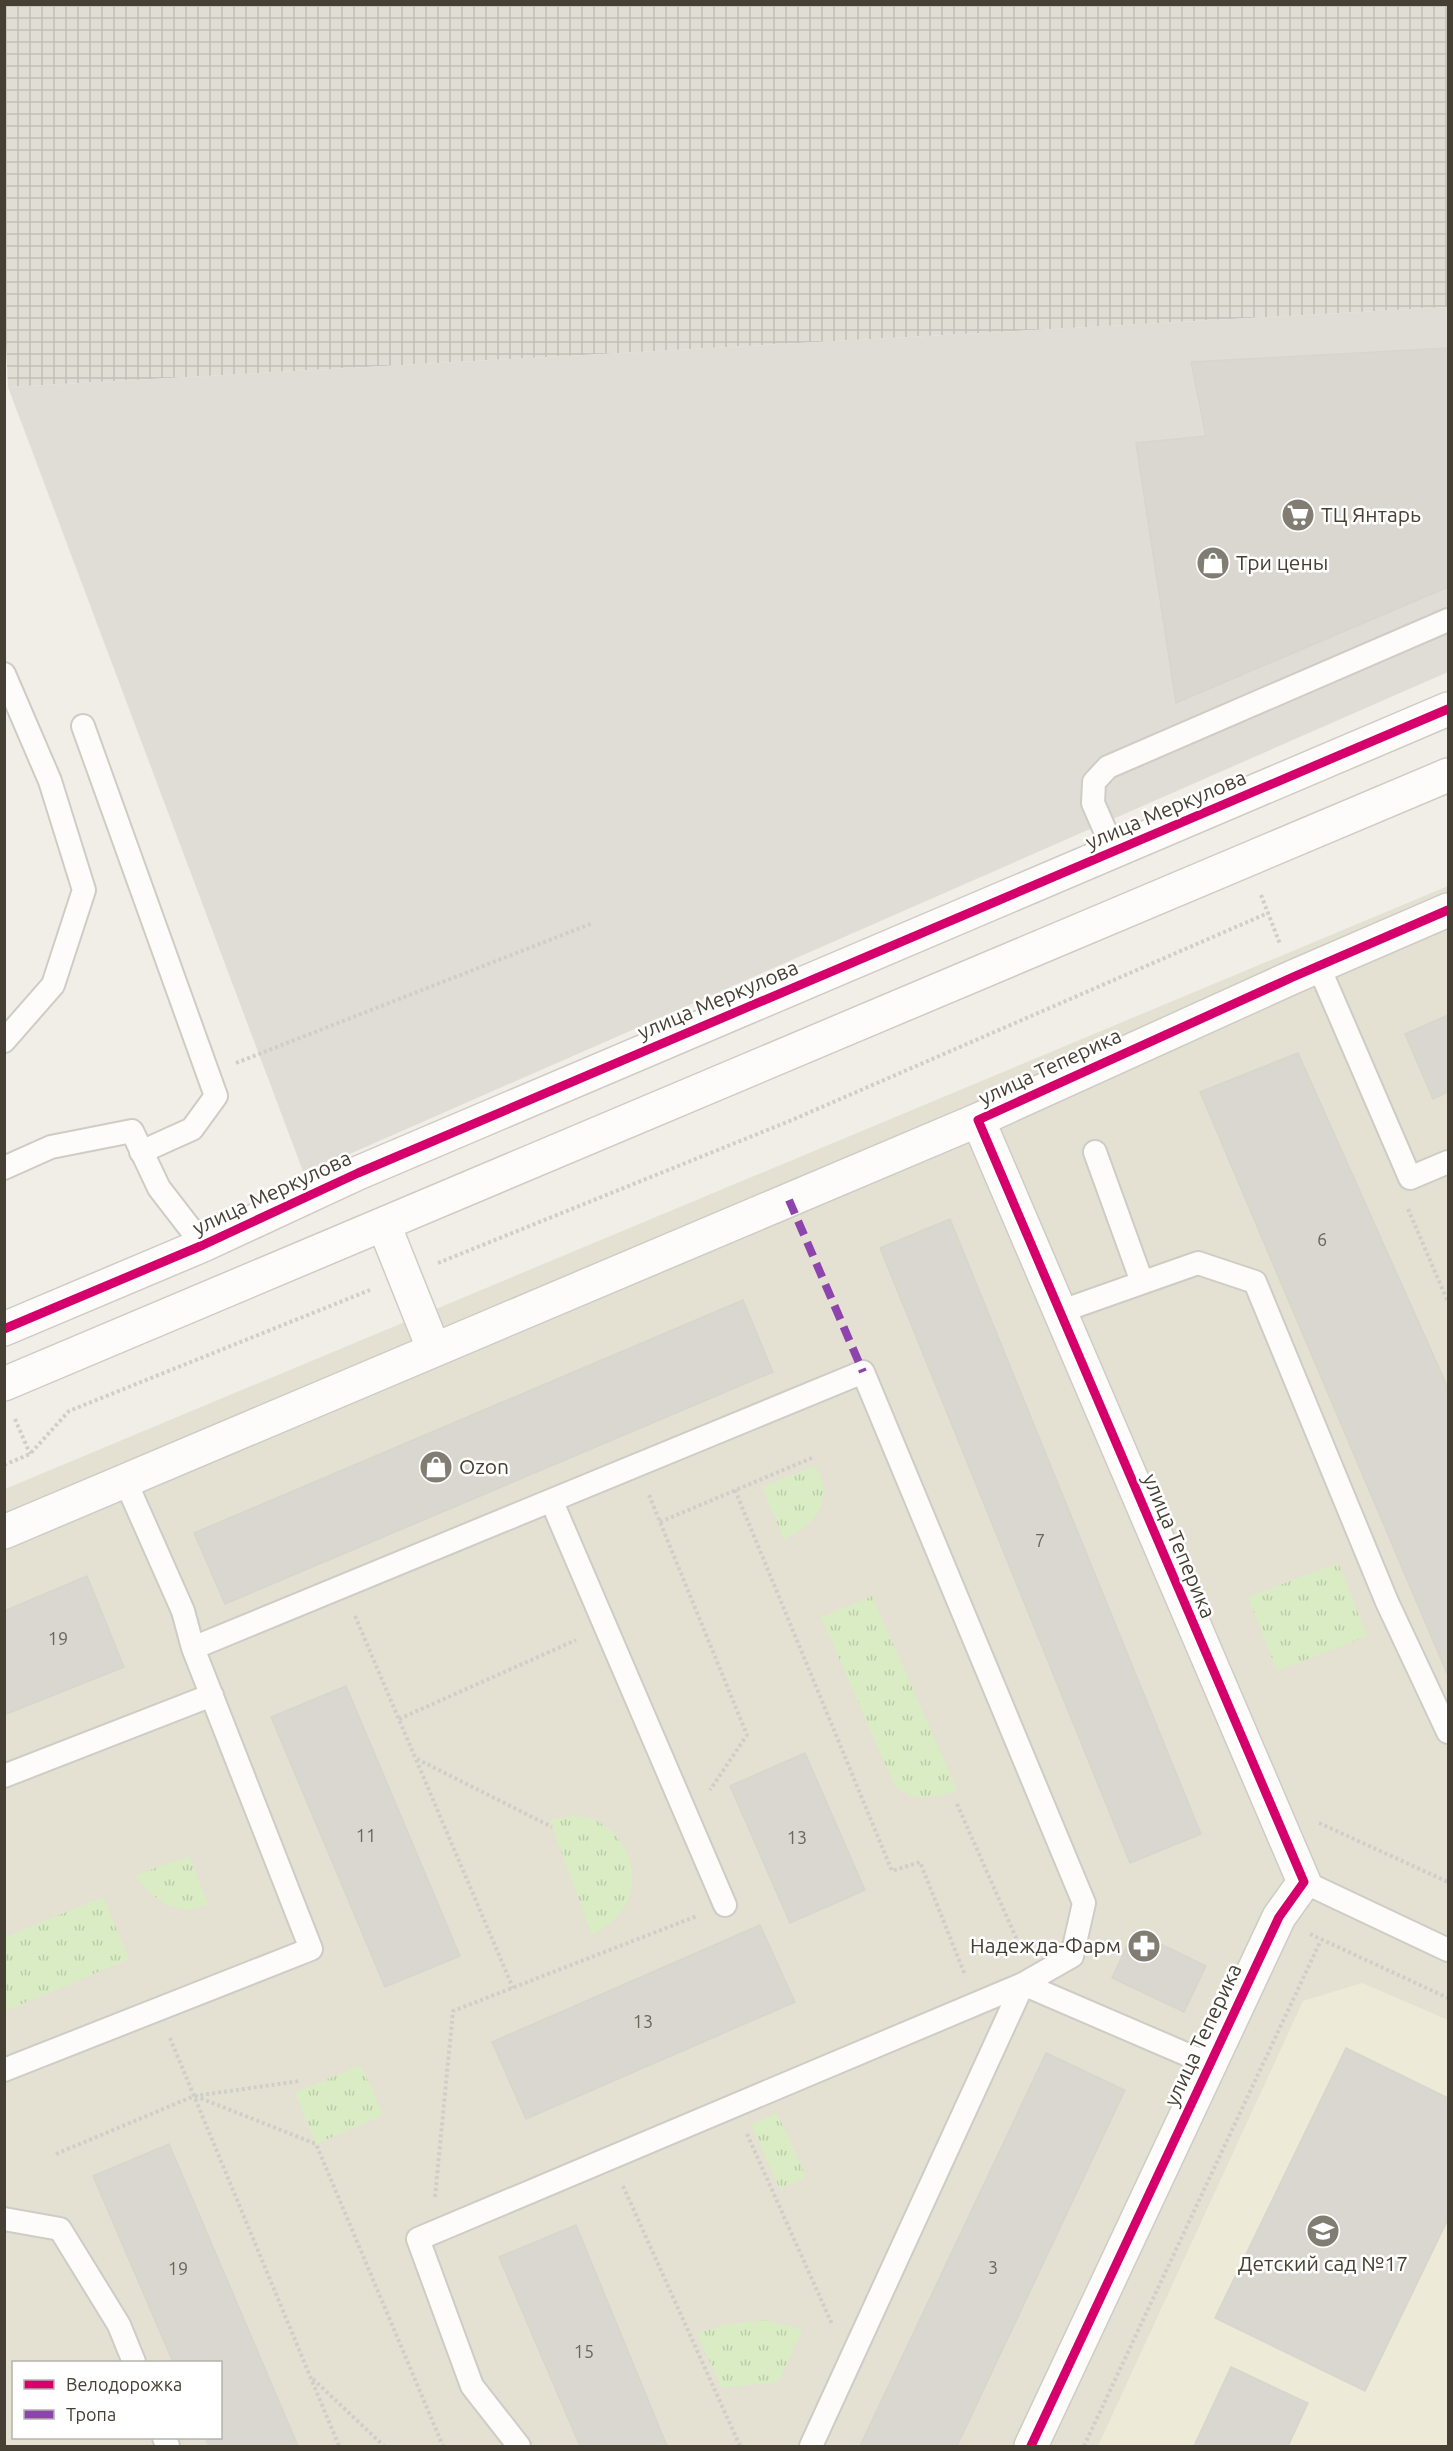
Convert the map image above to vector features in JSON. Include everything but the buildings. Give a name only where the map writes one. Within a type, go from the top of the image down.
[{"type":"street","name":"улица Меркулова","points":[[4,1329],[203,1245],[358,1173],[1449,709]]},
{"type":"street","points":[[9,1399],[384,1225],[1449,775]]},
{"type":"street","name":"улица Теперика","points":[[1031,2446],[1279,1917],[1304,1882],[978,1120],[1318,965],[1449,910]]},
{"type":"street","points":[[4,1532],[978,1120]]},
{"type":"street","points":[[384,1225],[434,1350]]},
{"type":"lane","points":[[1114,851],[1093,803],[1094,782],[1108,767],[1449,620]]},
{"type":"lane","points":[[4,674],[50,781],[84,890],[53,985],[4,1041]]},
{"type":"lane","points":[[83,726],[216,1096],[192,1129],[141,1152]]},
{"type":"lane","points":[[1318,965],[1410,1178],[1449,1162]]},
{"type":"lane","points":[[4,1168],[51,1148],[132,1131],[159,1188],[203,1245]]},
{"type":"lane","points":[[1095,1152],[1142,1282]]},
{"type":"lane","points":[[1059,1312],[1198,1263],[1255,1282],[1388,1602],[1449,1732]]},
{"type":"lane","points":[[193,1648],[863,1372],[1084,1903],[1072,1956],[1028,1981],[417,2239],[472,2386],[519,2446]]},
{"type":"lane","points":[[4,2070],[311,1949],[193,1648],[183,1611],[125,1480]]},
{"type":"lane","points":[[552,1502],[725,1905]]},
{"type":"lane","points":[[4,1776],[212,1695]]},
{"type":"lane","points":[[1304,1882],[1449,1950]]},
{"type":"lane","points":[[1028,1981],[1209,2064]]},
{"type":"lane","points":[[811,2446],[1028,1981]]},
{"type":"lane","points":[[5,2217],[60,2229],[119,2325],[134,2361]]},
{"type":"path","points":[[4,1465],[30,1454],[69,1411],[792,1120],[1268,913]]},
{"type":"path","points":[[208,1074],[592,922]]},
{"type":"path","points":[[1410,1178],[1402,1195],[1449,1302]]},
{"type":"path","points":[[9,1399],[30,1454]]},
{"type":"path","points":[[660,1522],[814,1456]]},
{"type":"path","points":[[637,1466],[747,1735],[689,1822]]},
{"type":"path","points":[[735,1490],[892,1871],[920,1862],[977,2003]]},
{"type":"path","points":[[343,1587],[513,1988]]},
{"type":"path","points":[[399,1719],[606,1627]]},
{"type":"path","points":[[416,1758],[552,1827]]},
{"type":"path","points":[[957,1804],[1028,1981]]},
{"type":"path","points":[[1315,1821],[1449,1882]]},
{"type":"path","points":[[432,2233],[453,2011],[725,1905]]},
{"type":"path","points":[[1279,1917],[1321,1940],[1449,1998]]},
{"type":"path","points":[[1084,2446],[1321,1940]]},
{"type":"path","points":[[158,2009],[339,2446]]},
{"type":"path","points":[[56,2154],[194,2096],[300,2081]]},
{"type":"path","points":[[194,2096],[316,2144],[443,2446]]},
{"type":"path","points":[[735,2105],[849,2365]]},
{"type":"path","points":[[611,2158],[740,2446]]},
{"type":"path","points":[[310,2376],[384,2446]]},
{"type":"shaded area","points":[[4,5],[1448,5],[1448,307],[8,387],[4,303]]},
{"type":"shaded area","points":[[1448,307],[1448,672],[304,1174],[8,387]]},
{"type":"shaded area","points":[[1448,886],[1448,2446],[5,2446],[5,1489]]},
{"type":"shaded area","name":"Детский сад №17","points":[[1362,1983],[1448,2020],[1448,2446],[1098,2446],[1303,2001]]},
{"type":"green space","points":[[815,1466],[821,1478],[823,1490],[823,1500],[819,1510],[805,1527],[784,1539],[762,1487]]},
{"type":"green space","points":[[1338,1563],[1367,1636],[1277,1671],[1248,1597]]},
{"type":"green space","points":[[872,1596],[957,1790],[925,1798],[903,1792],[895,1786],[821,1617]]},
{"type":"green space","points":[[572,1816],[591,1819],[603,1824],[613,1832],[621,1842],[631,1866],[632,1879],[626,1904],[612,1922],[592,1935],[550,1820]]},
{"type":"green space","points":[[189,1857],[208,1904],[197,1908],[176,1908],[167,1904],[149,1892],[135,1875]]},
{"type":"green space","points":[[103,1897],[129,1959],[5,2011],[5,1937]]},
{"type":"green space","points":[[361,2065],[383,2115],[316,2144],[295,2093]]},
{"type":"green space","points":[[777,2113],[806,2177],[780,2189],[751,2125]]},
{"type":"green space","points":[[764,2320],[802,2329],[779,2382],[722,2388],[697,2334],[724,2325]]},
{"type":"marked path","points":[[789,1200],[863,1372]]},
{"type":"cycle path","points":[[4,1329],[203,1245],[358,1173],[1448,709]]},
{"type":"cycle path","points":[[1031,2446],[1279,1917],[1304,1882],[978,1120],[1293,977],[1448,910]]},
{"type":"place","name":"ТЦ Янтарь","points":[[1298,515]]},
{"type":"place","name":"Три цены","points":[[1213,563]]},
{"type":"place","name":"Ozon","points":[[436,1467]]},
{"type":"place","name":"Надежда-Фарм","points":[[1144,1946]]},
{"type":"place","name":"Детский сад №17","points":[[1323,2231]]}]
